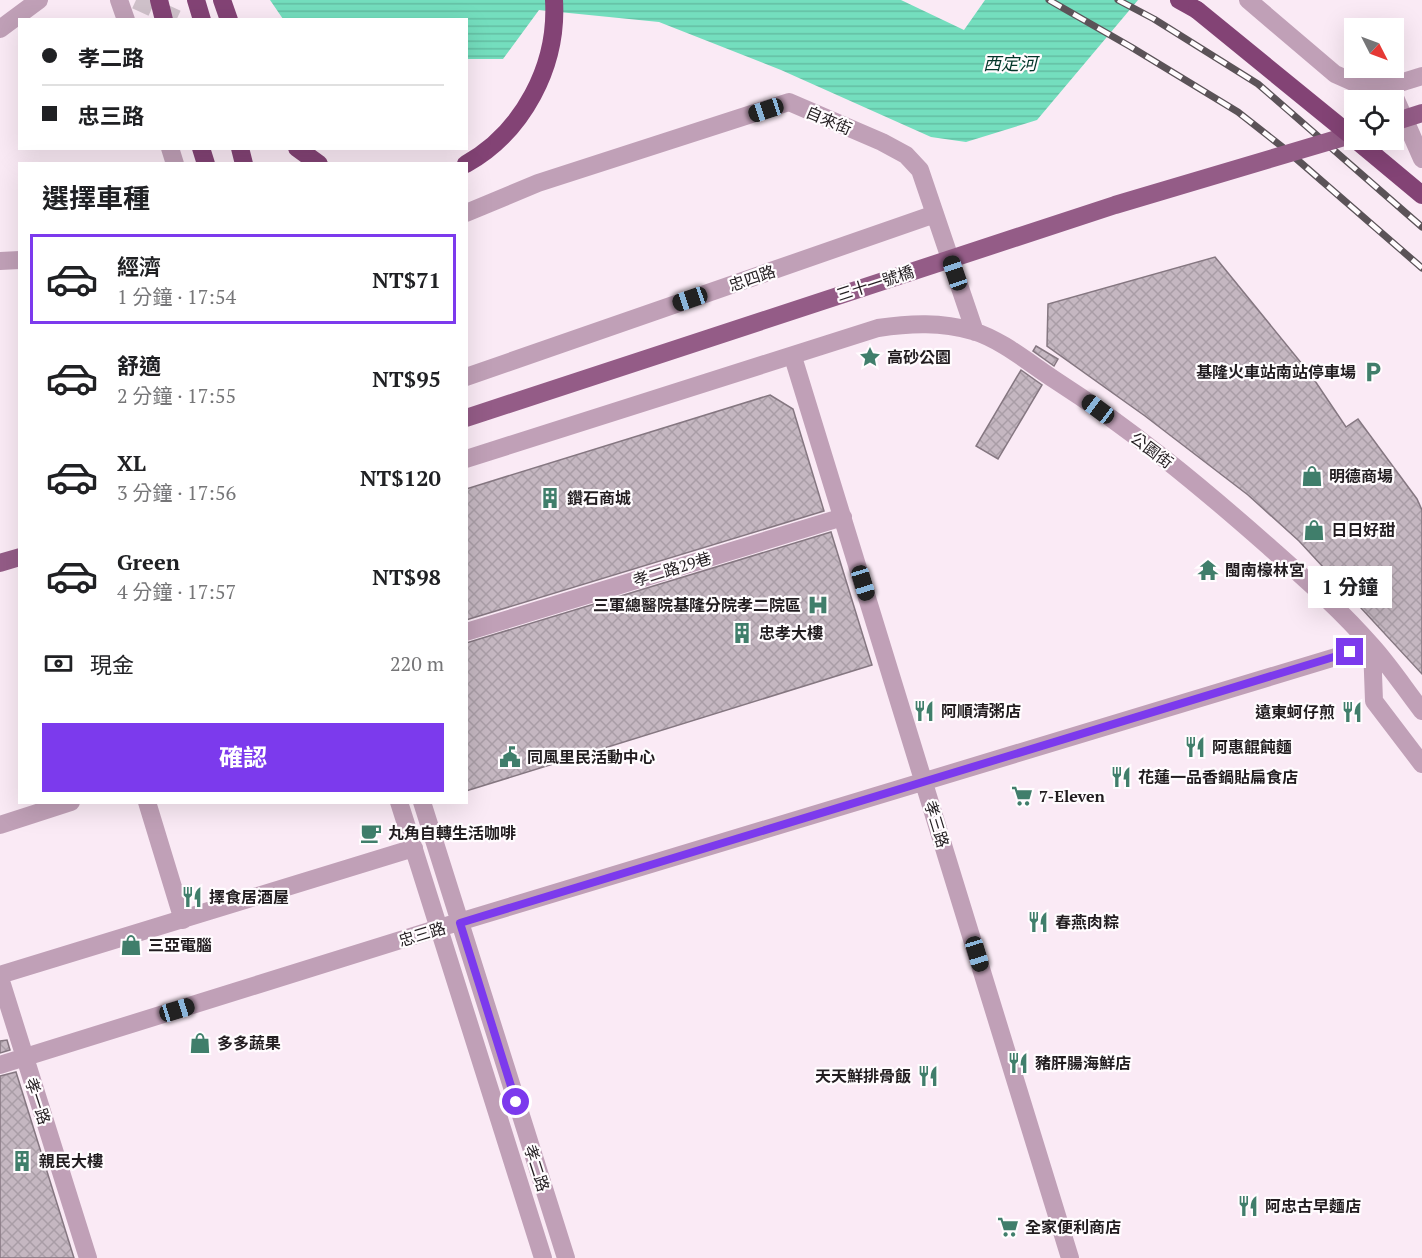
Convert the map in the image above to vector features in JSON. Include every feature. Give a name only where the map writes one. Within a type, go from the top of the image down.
[{"type":"highway","points":[[159,0],[164,18]]},
{"type":"highway","points":[[196,0],[200,18]]},
{"type":"highway","points":[[222,0],[228,18]]},
{"type":"highway","points":[[468,163],[483,155],[504,137],[521,117],[535,92],[552,40],[555,20],[554,0]]},
{"type":"highway","points":[[1179,0],[1191,5],[1344,128]]},
{"type":"highway","points":[[300,150],[316,162]]},
{"type":"highway","points":[[1370,150],[1422,195]]},
{"type":"main road","points":[[1404,119],[1422,113]]},
{"type":"main road","name":"三十一號橋","points":[[468,417],[1103,208],[1344,140]]},
{"type":"main road","points":[[0,563],[18,558]]},
{"type":"street","points":[[0,29],[39,0]]},
{"type":"street","points":[[119,0],[125,18]]},
{"type":"street","points":[[1248,0],[1335,74],[1371,86],[1390,86],[1422,76]]},
{"type":"street","points":[[1390,86],[1422,159]]},
{"type":"street","name":"自來街","points":[[468,212],[538,183],[789,102],[882,142],[906,155],[920,171],[975,332]]},
{"type":"street","name":"忠四路","points":[[468,375],[935,214]]},
{"type":"street","points":[[0,261],[18,260]]},
{"type":"street","name":"公園街","points":[[793,357],[878,328],[910,323],[948,325],[992,339],[1079,395],[1227,510],[1321,593],[1372,645],[1422,711]]},
{"type":"street","points":[[468,458],[793,357]]},
{"type":"street","name":"孝三路","points":[[793,357],[1070,1258]]},
{"type":"street","name":"孝二路29巷","points":[[468,631],[843,517]]},
{"type":"street","points":[[1372,645],[1374,701],[1422,764]]},
{"type":"street","name":"忠三路","points":[[0,1065],[439,928],[1372,645]]},
{"type":"street","points":[[0,825],[65,804]]},
{"type":"street","points":[[148,804],[183,920]]},
{"type":"street","name":"孝二路","points":[[400,804],[543,1258]]},
{"type":"street","name":"孝二路","points":[[423,804],[566,1258]]},
{"type":"street","points":[[0,977],[414,849]]},
{"type":"street","name":"孝一路","points":[[0,977],[88,1258]]},
{"type":"water","name":"西定河","points":[[270,0],[901,0],[964,30],[985,0],[1138,0],[1037,120],[966,142],[931,137],[781,70],[659,22],[539,10],[503,59],[468,59],[468,18],[282,18]]},
{"type":"building","name":"明德商場","points":[[1215,257],[1311,375],[1346,427],[1358,419],[1417,499],[1422,510],[1422,674],[1299,541],[1248,495],[1145,416],[1047,346],[1048,304]]},
{"type":"building","points":[[1036,346],[1058,359],[1054,366],[1033,351]]},
{"type":"building","points":[[1021,370],[1042,385],[998,459],[976,446]]},
{"type":"building","name":"鑽石商城","points":[[770,395],[793,409],[824,511],[468,619],[468,488]]},
{"type":"building","name":"忠孝大樓","points":[[831,532],[872,665],[468,790],[468,642]]},
{"type":"building","points":[[7,1040],[10,1050],[0,1053],[0,1041]]},
{"type":"building","name":"親民大樓","points":[[16,1072],[74,1258],[0,1258],[0,1076]]},
{"type":"tunnel","points":[[136,0],[175,18]]},
{"type":"railway","points":[[1049,0],[1238,112],[1285,149],[1422,268]]},
{"type":"railway","points":[[1118,0],[1154,19],[1258,84],[1422,227]]},
{"type":"place","name":"高砂公園","points":[[870,357]]},
{"type":"place","name":"基隆火車站南站停車場","points":[[1373,372]]},
{"type":"place","name":"明德商場","points":[[1312,476]]},
{"type":"place","name":"鑽石商城","points":[[550,498]]},
{"type":"place","name":"日日好甜","points":[[1314,530]]},
{"type":"place","name":"閩南檺林宮","points":[[1208,570]]},
{"type":"place","name":"三軍總醫院基隆分院孝二院區","points":[[818,605]]},
{"type":"place","name":"忠孝大樓","points":[[742,633]]},
{"type":"place","name":"阿順清粥店","points":[[924,711]]},
{"type":"place","name":"遠東蚵仔煎","points":[[1352,712]]},
{"type":"place","name":"阿惠餛飩麵","points":[[1195,747]]},
{"type":"place","name":"同風里民活動中心","points":[[510,757]]},
{"type":"place","name":"花蓮一品香鍋貼扁食店","points":[[1121,777]]},
{"type":"place","name":"7-Eleven","points":[[1022,796]]},
{"type":"place","name":"丸角自轉生活咖啡","points":[[371,833]]},
{"type":"place","name":"擇食居酒屋","points":[[192,897]]},
{"type":"place","name":"春燕肉粽","points":[[1038,922]]},
{"type":"place","name":"三亞電腦","points":[[131,945]]},
{"type":"place","name":"多多蔬果","points":[[200,1043]]},
{"type":"place","name":"豬肝腸海鮮店","points":[[1018,1063]]},
{"type":"place","name":"天天鮮排骨飯","points":[[928,1076]]},
{"type":"place","name":"親民大樓","points":[[22,1161]]},
{"type":"place","name":"阿忠古早麵店","points":[[1248,1206]]},
{"type":"place","name":"全家便利商店","points":[[1008,1227]]},
{"type":"route","points":[[516,1102],[460,923],[1350,652]]}]
